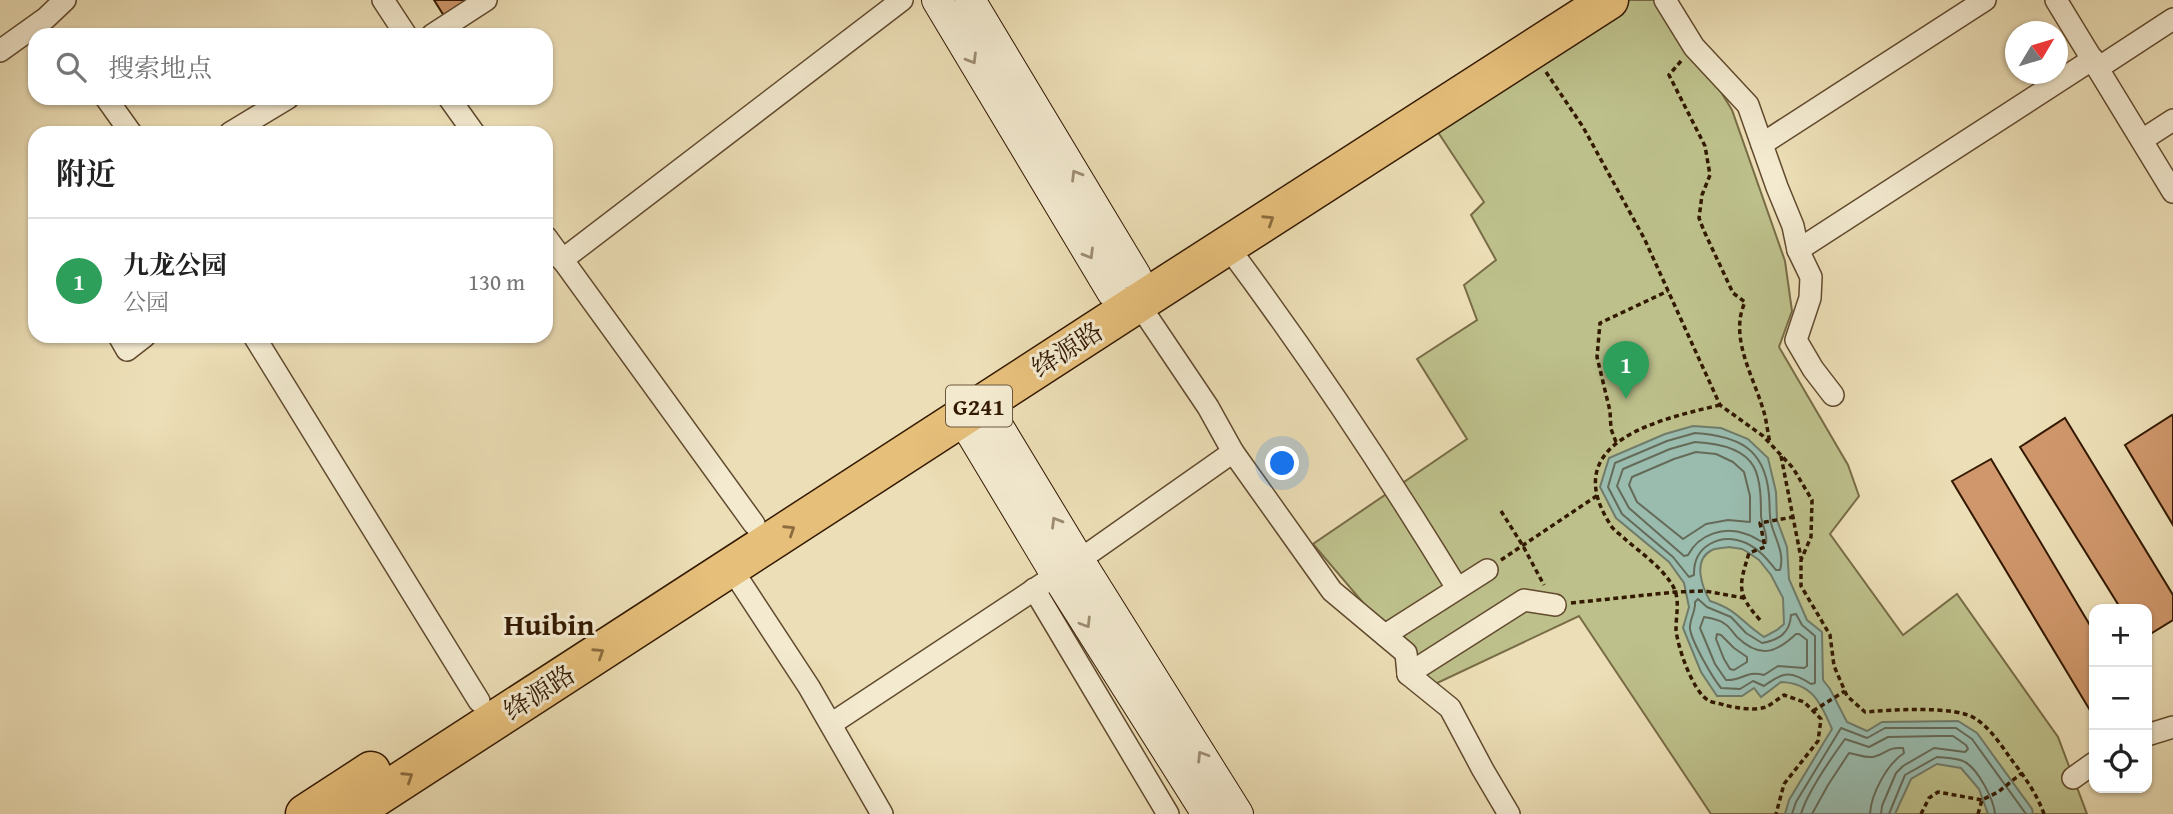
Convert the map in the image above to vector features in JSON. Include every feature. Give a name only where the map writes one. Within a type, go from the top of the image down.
[{"type":"highway","name":"绛源路","points":[[304,814],[754,524],[1129,290],[1563,0]]},
{"type":"highway","name":"绛源路","points":[[350,814],[973,410],[1129,290],[1228,247],[1609,0]]},
{"type":"street","points":[[32,28],[65,0]]},
{"type":"street","points":[[383,0],[397,28]]},
{"type":"street","points":[[443,28],[486,0]]},
{"type":"street","points":[[562,260],[902,0]]},
{"type":"street","points":[[937,0],[1208,407],[1233,452],[1332,591],[1406,653],[1408,674],[1450,708],[1509,814]]},
{"type":"street","points":[[970,0],[1129,290]]},
{"type":"street","points":[[1665,0],[1694,47],[1748,104],[1793,226],[1798,250],[1811,277],[1810,298],[1796,340],[1833,395]]},
{"type":"street","points":[[1762,144],[1985,0]]},
{"type":"street","points":[[2056,0],[2173,192]]},
{"type":"street","points":[[1798,250],[2096,63],[2173,19]]},
{"type":"street","points":[[0,51],[28,31]]},
{"type":"street","points":[[111,105],[126,126]]},
{"type":"street","points":[[242,126],[276,105]]},
{"type":"street","points":[[454,105],[469,126]]},
{"type":"street","points":[[2142,140],[2173,120]]},
{"type":"street","points":[[553,247],[754,524]]},
{"type":"street","points":[[1228,247],[1292,333],[1396,488],[1457,587]]},
{"type":"street","points":[[123,343],[127,350],[136,343]]},
{"type":"street","points":[[258,343],[479,701]]},
{"type":"street","points":[[973,410],[1056,575],[1168,814]]},
{"type":"street","points":[[831,724],[1056,575],[1233,452]]},
{"type":"street","points":[[731,568],[809,687],[881,814]]},
{"type":"street","points":[[1385,635],[1487,570]]},
{"type":"street","points":[[1056,575],[1207,814]]},
{"type":"street","points":[[1056,575],[1238,814]]},
{"type":"street","points":[[1408,674],[1524,600],[1555,605]]},
{"type":"street","points":[[2152,733],[2173,727]]},
{"type":"street","points":[[2073,778],[2089,767]]},
{"type":"path","points":[[1694,47],[1669,75],[1705,146],[1710,175],[1702,195],[1699,218],[1733,293],[1745,302],[1739,315],[1739,332],[1765,414],[1770,443]]},
{"type":"path","points":[[1531,50],[1583,127],[1644,238],[1720,405],[1770,443],[1793,468],[1812,500],[1811,537],[1801,560]]},
{"type":"path","points":[[1616,442],[1611,429],[1610,411],[1598,357],[1600,323],[1668,291]]},
{"type":"path","points":[[1720,405],[1656,422],[1616,442],[1600,461],[1594,481],[1611,526],[1672,584],[1678,604],[1676,631],[1685,662],[1695,685],[1708,700],[1737,708],[1765,707],[1784,695],[1804,702],[1821,719],[1818,741],[1784,784],[1776,814]]},
{"type":"path","points":[[1780,454],[1801,560],[1801,586],[1830,635],[1834,666],[1844,691],[1865,712],[1897,709],[1948,710],[1974,717],[1989,729],[2022,773],[2039,799],[2044,814]]},
{"type":"path","points":[[1487,570],[1598,495]]},
{"type":"path","points":[[1501,511],[1555,605],[1675,592],[1705,591],[1744,598]]},
{"type":"path","points":[[1760,621],[1745,604],[1742,573],[1749,553],[1765,547],[1760,523],[1793,517]]},
{"type":"path","points":[[1812,711],[1844,691]]},
{"type":"path","points":[[1921,814],[1929,798],[1938,792],[1982,800],[1998,792],[2022,773]]},
{"type":"path","points":[[1978,814],[1982,800]]},
{"type":"green space","points":[[1609,0],[1665,0],[1732,110],[1785,261],[1792,311],[1779,347],[1848,465],[1859,496],[1830,534],[1903,635],[1957,594],[2058,737],[2087,814],[1711,814],[1579,616],[1433,685],[1313,544],[1467,439],[1417,359],[1477,320],[1464,285],[1496,260],[1471,215],[1484,202],[1428,117]]},
{"type":"water","points":[[1693,426],[1721,428],[1748,439],[1768,458],[1776,492],[1777,520],[1787,547],[1789,579],[1807,620],[1822,632],[1823,680],[1847,722],[1867,731],[1882,722],[1958,721],[1977,733],[2033,814],[1988,814],[1979,789],[1961,768],[1937,764],[1911,779],[1895,814],[1785,814],[1789,800],[1832,729],[1824,711],[1808,690],[1792,683],[1781,682],[1761,697],[1754,688],[1742,696],[1717,696],[1701,672],[1683,628],[1689,607],[1684,583],[1669,562],[1616,518],[1600,487],[1609,458],[1665,434]],"holes":[[[1729,547],[1742,549],[1759,560],[1771,575],[1783,598],[1784,624],[1764,637],[1733,612],[1710,601],[1700,574],[1702,560],[1712,550]]]},
{"type":"building","points":[[434,0],[470,0],[444,16]]},
{"type":"building","points":[[2172,415],[2173,417],[2173,525],[2125,445]]},
{"type":"building","points":[[2065,418],[2173,595],[2173,620],[2152,633],[2152,604],[2118,604],[2020,447]]},
{"type":"building","points":[[1991,459],[2089,624],[2089,709],[1952,481]]},
{"type":"place","name":"九龙公园","points":[[1626,399]]},
{"type":"district","name":"Huibin","points":[[549,624]]}]
